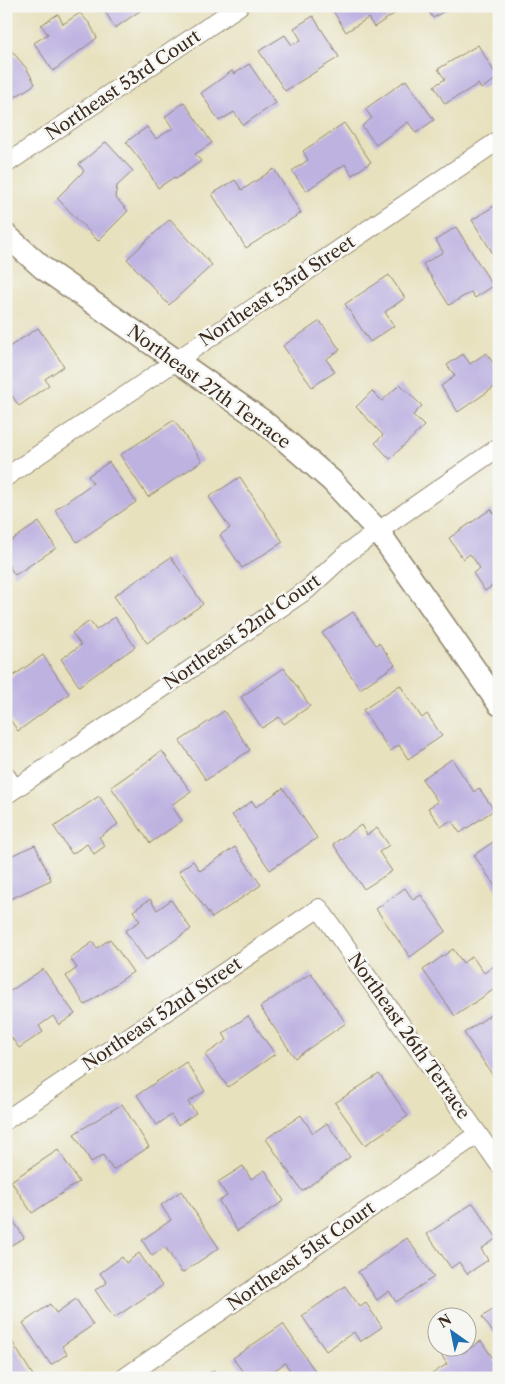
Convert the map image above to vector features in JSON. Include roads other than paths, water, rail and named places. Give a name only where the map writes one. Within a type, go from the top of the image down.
[{"type":"street","name":"Northeast 53rd Court","points":[[6,164],[239,6]]},
{"type":"street","name":"Northeast 53rd Street","points":[[6,477],[499,140]]},
{"type":"street","name":"Northeast 27th Terrace","points":[[6,235],[43,268],[263,421],[332,481],[378,531],[499,704]]},
{"type":"street","name":"Northeast 52nd Court","points":[[9,787],[308,589],[347,553],[499,447]]},
{"type":"street","name":"Northeast 52nd Street","points":[[6,1120],[319,908]]},
{"type":"street","name":"Northeast 26th Terrace","points":[[319,908],[499,1164]]},
{"type":"street","name":"Northeast 51st Court","points":[[124,1378],[478,1134]]}]
